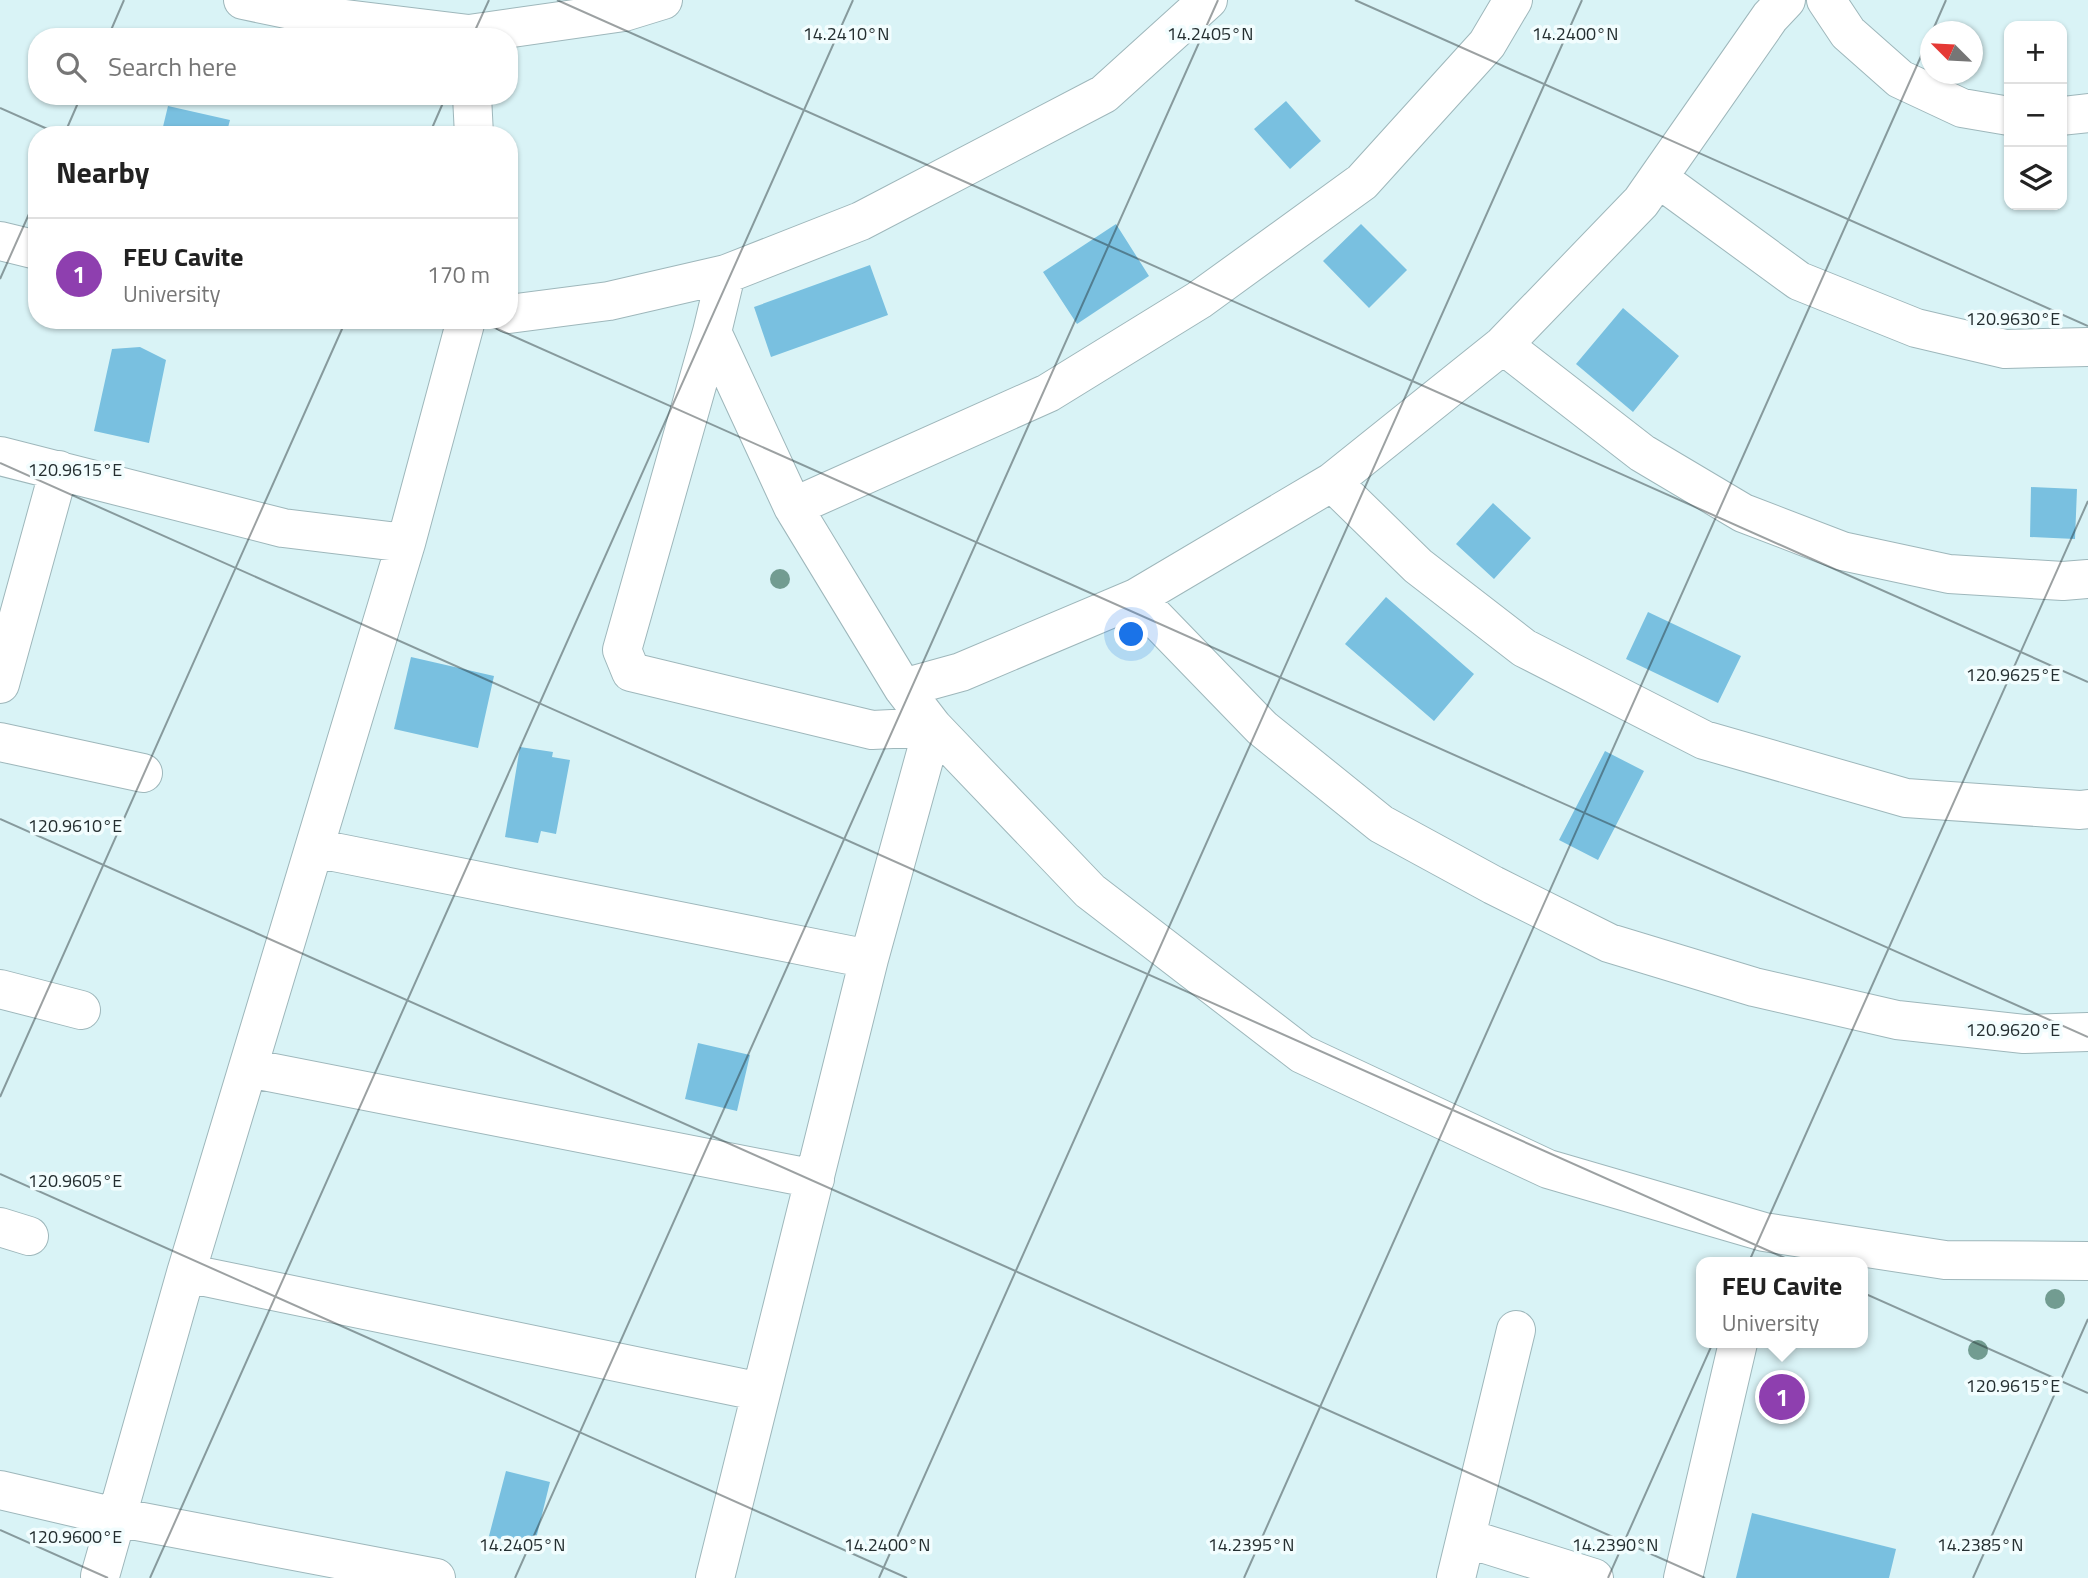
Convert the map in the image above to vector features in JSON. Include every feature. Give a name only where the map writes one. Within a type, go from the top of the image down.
[{"type":"street","points":[[243,0],[321,8],[431,28]]},
{"type":"street","points":[[516,28],[624,12],[663,0]]},
{"type":"street","points":[[518,313],[609,301],[726,274],[861,222],[1104,93],[1208,0]]},
{"type":"street","points":[[793,507],[1048,393],[1199,300],[1362,182],[1487,44],[1513,0]]},
{"type":"street","points":[[903,688],[961,672],[1136,598],[1332,482],[1503,345],[1642,202],[1770,18],[1786,0]]},
{"type":"street","points":[[1826,0],[1848,33],[1900,79],[1962,108],[2004,115]]},
{"type":"street","points":[[472,105],[474,126]]},
{"type":"street","points":[[2067,115],[2088,113]]},
{"type":"street","points":[[1658,178],[1799,281],[1916,328],[2005,349],[2088,346]]},
{"type":"street","points":[[0,241],[28,248]]},
{"type":"street","points":[[726,274],[622,650],[631,672],[872,730],[933,727]]},
{"type":"street","points":[[100,1576],[186,1273],[406,543],[464,329]]},
{"type":"street","points":[[712,331],[793,507],[903,688],[933,727],[1090,891],[1301,1054],[1548,1169],[1761,1247],[1945,1260],[2088,1261]]},
{"type":"street","points":[[1503,345],[1642,453],[1743,513],[1842,551],[1949,574],[2063,581],[2088,579]]},
{"type":"street","points":[[0,456],[283,528],[406,543]]},
{"type":"street","points":[[0,684],[59,470]]},
{"type":"street","points":[[1332,482],[1418,566],[1524,648],[1704,740],[1906,798],[2088,809]]},
{"type":"street","points":[[1136,598],[1262,728],[1381,824],[1493,885],[1609,943],[1754,987],[1897,1020],[2024,1034],[2088,1032]]},
{"type":"street","points":[[715,1578],[869,959],[933,727]]},
{"type":"street","points":[[0,742],[143,773]]},
{"type":"street","points":[[314,848],[869,959]]},
{"type":"street","points":[[0,989],[81,1010]]},
{"type":"street","points":[[248,1068],[815,1178]]},
{"type":"street","points":[[186,1273],[761,1392]]},
{"type":"street","points":[[1456,1578],[1516,1330]]},
{"type":"street","points":[[1683,1578],[1737,1348]]},
{"type":"street","points":[[0,1490],[116,1517],[436,1578]]},
{"type":"street","points":[[1466,1538],[1594,1578]]},
{"type":"building","points":[[1286,101],[1321,141],[1290,169],[1254,129]]},
{"type":"building","points":[[168,106],[230,120],[228,126],[163,126]]},
{"type":"building","points":[[1116,224],[1149,276],[1077,324],[1043,272]]},
{"type":"building","points":[[1361,224],[1407,270],[1369,308],[1323,261]]},
{"type":"building","points":[[870,265],[888,315],[771,357],[754,307]]},
{"type":"building","points":[[1623,308],[1679,356],[1633,412],[1576,364]]},
{"type":"building","points":[[140,347],[166,360],[149,443],[94,431],[112,349]]},
{"type":"building","points":[[2031,487],[2077,489],[2075,539],[2030,537]]},
{"type":"building","points":[[1493,503],[1531,538],[1494,579],[1456,544]]},
{"type":"building","points":[[1386,597],[1474,674],[1434,721],[1345,644]]},
{"type":"building","points":[[1648,612],[1741,656],[1718,703],[1626,659]]},
{"type":"building","points":[[411,657],[494,676],[478,748],[394,729]]},
{"type":"building","points":[[520,747],[553,752],[552,757],[570,760],[556,834],[541,831],[538,843],[505,837]]},
{"type":"building","points":[[1605,751],[1644,771],[1598,860],[1559,840]]},
{"type":"building","points":[[698,1043],[750,1055],[737,1111],[685,1099]]},
{"type":"building","points":[[506,1471],[550,1482],[534,1547],[489,1536]]},
{"type":"building","points":[[1752,1513],[1896,1549],[1889,1578],[1736,1578]]},
{"type":"place","name":"FEU Cavite","points":[[1782,1397]]}]
